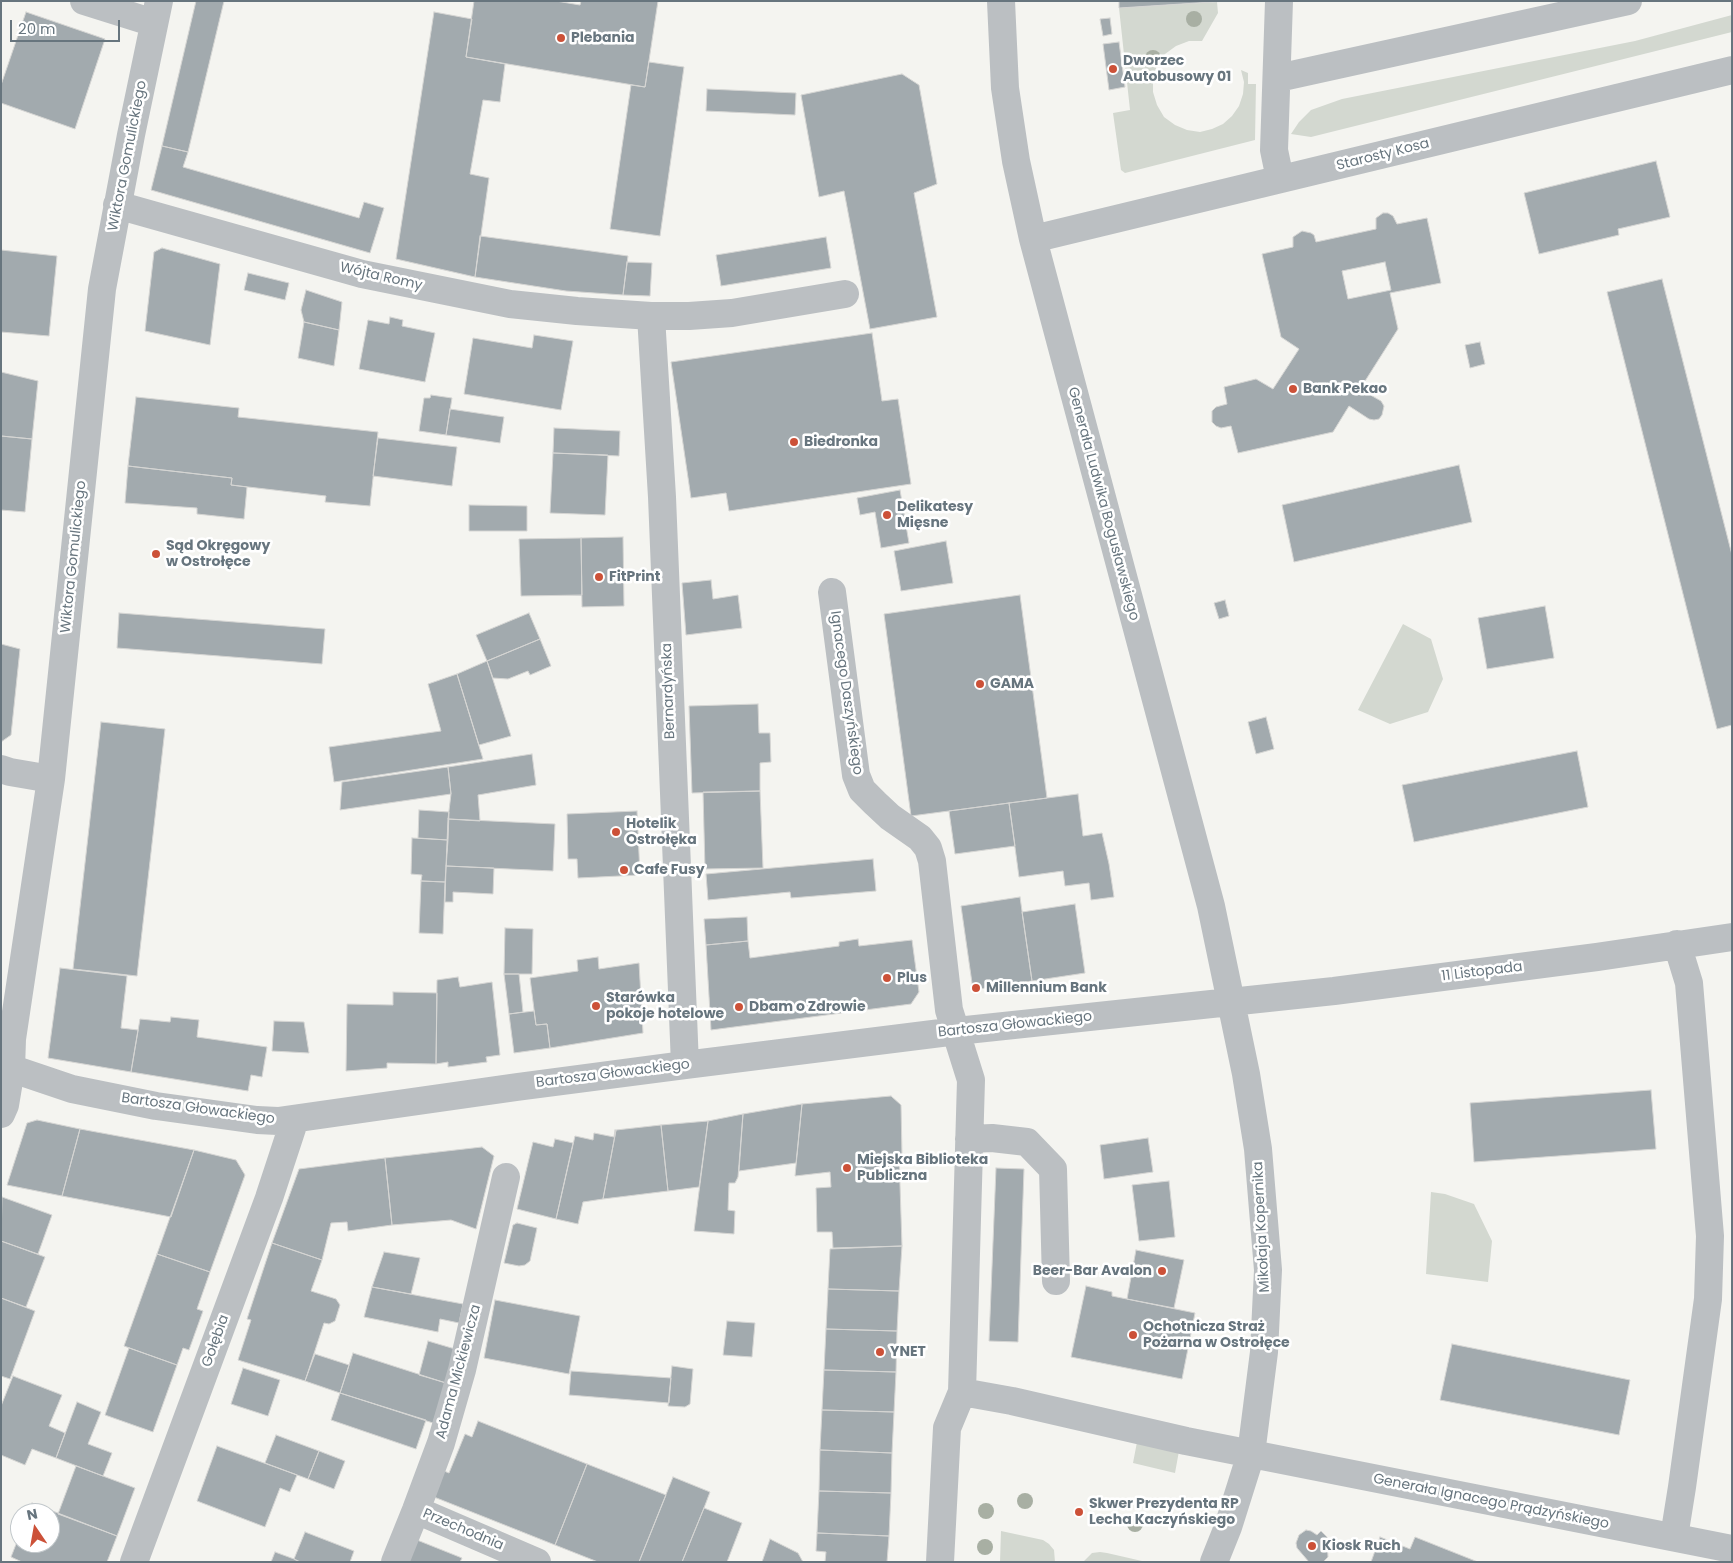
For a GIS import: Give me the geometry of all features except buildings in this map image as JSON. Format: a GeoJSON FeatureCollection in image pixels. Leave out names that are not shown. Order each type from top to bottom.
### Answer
{"type":"FeatureCollection","features":[{"type":"Feature","properties":{"kind":"street"},"geometry":{"type":"LineString","coordinates":[[84,1],[157,12]]}},
{"type":"Feature","properties":{"kind":"street","name":"Generała Ludwika Bogusławskiego"},"geometry":{"type":"LineString","coordinates":[[1001,1],[1007,98],[1016,161],[1033,239],[1130,608],[1201,868],[1231,1002]]}},
{"type":"Feature","properties":{"kind":"street"},"geometry":{"type":"LineString","coordinates":[[1280,1],[1274,150],[1280,180]]}},
{"type":"Feature","properties":{"kind":"street"},"geometry":{"type":"LineString","coordinates":[[1278,78],[1628,1]]}},
{"type":"Feature","properties":{"kind":"street","name":"Wiktora Gomulickiego"},"geometry":{"type":"LineString","coordinates":[[1,1114],[5,1105],[6,1067],[12,1039],[51,779],[102,289],[117,205],[157,12]]}},
{"type":"Feature","properties":{"kind":"street","name":"Starosty Kosa"},"geometry":{"type":"LineString","coordinates":[[1033,239],[1732,70]]}},
{"type":"Feature","properties":{"kind":"street","name":"Wójta Romy"},"geometry":{"type":"LineString","coordinates":[[117,205],[362,274],[510,304],[651,316],[732,313],[845,294]]}},
{"type":"Feature","properties":{"kind":"street","name":"Bernardyńska"},"geometry":{"type":"LineString","coordinates":[[651,316],[662,497],[685,1065]]}},
{"type":"Feature","properties":{"kind":"street","name":"Ignacego Daszyńskiego"},"geometry":{"type":"LineString","coordinates":[[832,592],[856,775],[862,790],[890,817],[920,838],[928,848],[932,861],[949,1010],[956,1031]]}},
{"type":"Feature","properties":{"kind":"street"},"geometry":{"type":"LineString","coordinates":[[1,769],[51,779]]}},
{"type":"Feature","properties":{"kind":"street","name":"11 Listopada"},"geometry":{"type":"LineString","coordinates":[[1231,1002],[1343,990],[1577,960],[1732,937]]}},
{"type":"Feature","properties":{"kind":"street"},"geometry":{"type":"LineString","coordinates":[[1674,1537],[1708,1299],[1710,1236],[1689,983],[1677,944]]}},
{"type":"Feature","properties":{"kind":"street","name":"Bartosza Głowackiego"},"geometry":{"type":"LineString","coordinates":[[6,1067],[72,1089],[156,1106],[257,1120],[278,1121],[517,1086],[956,1031],[1231,1002]]}},
{"type":"Feature","properties":{"kind":"street","name":"Mikołaja Kopernika"},"geometry":{"type":"LineString","coordinates":[[1214,1562],[1228,1527],[1251,1454],[1264,1352],[1268,1270],[1258,1149],[1246,1074],[1231,1002]]}},
{"type":"Feature","properties":{"kind":"street"},"geometry":{"type":"LineString","coordinates":[[940,1562],[947,1428],[962,1392],[971,1080],[956,1031]]}},
{"type":"Feature","properties":{"kind":"street","name":"Gołębia"},"geometry":{"type":"LineString","coordinates":[[134,1562],[269,1198],[295,1119]]}},
{"type":"Feature","properties":{"kind":"street"},"geometry":{"type":"LineString","coordinates":[[969,1139],[992,1138],[1027,1142],[1053,1169],[1056,1281]]}},
{"type":"Feature","properties":{"kind":"street","name":"Adama Mickiewicza"},"geometry":{"type":"LineString","coordinates":[[395,1562],[440,1443],[462,1370],[506,1177]]}},
{"type":"Feature","properties":{"kind":"street"},"geometry":{"type":"LineString","coordinates":[[962,1392],[1012,1401],[1251,1454]]}},
{"type":"Feature","properties":{"kind":"street","name":"Generała Ignacego Prądzyńskiego"},"geometry":{"type":"LineString","coordinates":[[1251,1454],[1732,1549]]}},
{"type":"Feature","properties":{"kind":"street","name":"Przechodnia"},"geometry":{"type":"LineString","coordinates":[[416,1510],[537,1562]]}},
{"type":"Feature","properties":{"kind":"shaded area"},"geometry":{"type":"Polygon","coordinates":[[[1217,2],[1218,13],[1202,41],[1189,41],[1176,46],[1165,54],[1157,65],[1153,78],[1153,92],[1157,105],[1164,117],[1175,125],[1187,130],[1200,132],[1223,124],[1232,116],[1239,106],[1243,94],[1244,82],[1241,70],[1248,73],[1248,84],[1256,84],[1255,140],[1125,173],[1121,170],[1113,113],[1130,110],[1119,8],[1217,2]]]}},
{"type":"Feature","properties":{"kind":"shaded area"},"geometry":{"type":"Polygon","coordinates":[[[1732,15],[1732,32],[1311,137],[1291,134],[1299,122],[1311,110],[1342,99],[1635,41],[1732,15]]]}},
{"type":"Feature","properties":{"kind":"shaded area"},"geometry":{"type":"Polygon","coordinates":[[[1403,624],[1431,639],[1443,679],[1428,712],[1390,724],[1358,710],[1403,624]]]}},
{"type":"Feature","properties":{"kind":"shaded area"},"geometry":{"type":"Polygon","coordinates":[[[1431,1192],[1445,1194],[1474,1204],[1492,1241],[1488,1282],[1426,1274],[1431,1192]]]}},
{"type":"Feature","properties":{"kind":"shaded area"},"geometry":{"type":"Polygon","coordinates":[[[1137,1442],[1179,1451],[1175,1473],[1133,1463],[1137,1442]]]}},
{"type":"Feature","properties":{"kind":"shaded area"},"geometry":{"type":"Polygon","coordinates":[[[1001,1531],[1043,1540],[1054,1550],[1055,1562],[1000,1562],[1001,1531]]]}},
{"type":"Feature","properties":{"kind":"shaded area"},"geometry":{"type":"Polygon","coordinates":[[[1100,1552],[1142,1561],[1083,1562],[1092,1553],[1100,1552]]]}},
{"type":"Feature","properties":{"kind":"place","name":"Plebania"},"geometry":{"type":"Point","coordinates":[561,38]}},
{"type":"Feature","properties":{"kind":"place","name":"Dworzec Autobusowy 01"},"geometry":{"type":"Point","coordinates":[1113,69]}},
{"type":"Feature","properties":{"kind":"place","name":"Bank Pekao"},"geometry":{"type":"Point","coordinates":[1293,389]}},
{"type":"Feature","properties":{"kind":"place","name":"Biedronka"},"geometry":{"type":"Point","coordinates":[794,442]}},
{"type":"Feature","properties":{"kind":"place","name":"Delikatesy Mięsne"},"geometry":{"type":"Point","coordinates":[887,515]}},
{"type":"Feature","properties":{"kind":"place","name":"Sąd Okręgowy w Ostrołęce"},"geometry":{"type":"Point","coordinates":[156,554]}},
{"type":"Feature","properties":{"kind":"place","name":"FitPrint"},"geometry":{"type":"Point","coordinates":[599,577]}},
{"type":"Feature","properties":{"kind":"place","name":"GAMA"},"geometry":{"type":"Point","coordinates":[980,684]}},
{"type":"Feature","properties":{"kind":"place","name":"Hotelik Ostrołęka"},"geometry":{"type":"Point","coordinates":[616,832]}},
{"type":"Feature","properties":{"kind":"place","name":"Cafe Fusy"},"geometry":{"type":"Point","coordinates":[624,870]}},
{"type":"Feature","properties":{"kind":"place","name":"Plus"},"geometry":{"type":"Point","coordinates":[887,978]}},
{"type":"Feature","properties":{"kind":"place","name":"Millennium Bank"},"geometry":{"type":"Point","coordinates":[976,988]}},
{"type":"Feature","properties":{"kind":"place","name":"Starówka pokoje hotelowe"},"geometry":{"type":"Point","coordinates":[596,1006]}},
{"type":"Feature","properties":{"kind":"place","name":"Dbam o Zdrowie"},"geometry":{"type":"Point","coordinates":[739,1007]}},
{"type":"Feature","properties":{"kind":"place","name":"Miejska Biblioteka Publiczna"},"geometry":{"type":"Point","coordinates":[847,1168]}},
{"type":"Feature","properties":{"kind":"place","name":"Beer-Bar Avalon"},"geometry":{"type":"Point","coordinates":[1162,1271]}},
{"type":"Feature","properties":{"kind":"place","name":"Ochotnicza Straż Pożarna w Ostrołęce"},"geometry":{"type":"Point","coordinates":[1133,1335]}},
{"type":"Feature","properties":{"kind":"place","name":"YNET"},"geometry":{"type":"Point","coordinates":[880,1352]}},
{"type":"Feature","properties":{"kind":"place","name":"Skwer Prezydenta RP Lecha Kaczyńskiego"},"geometry":{"type":"Point","coordinates":[1079,1512]}},
{"type":"Feature","properties":{"kind":"place","name":"Kiosk Ruch"},"geometry":{"type":"Point","coordinates":[1312,1546]}}]}
